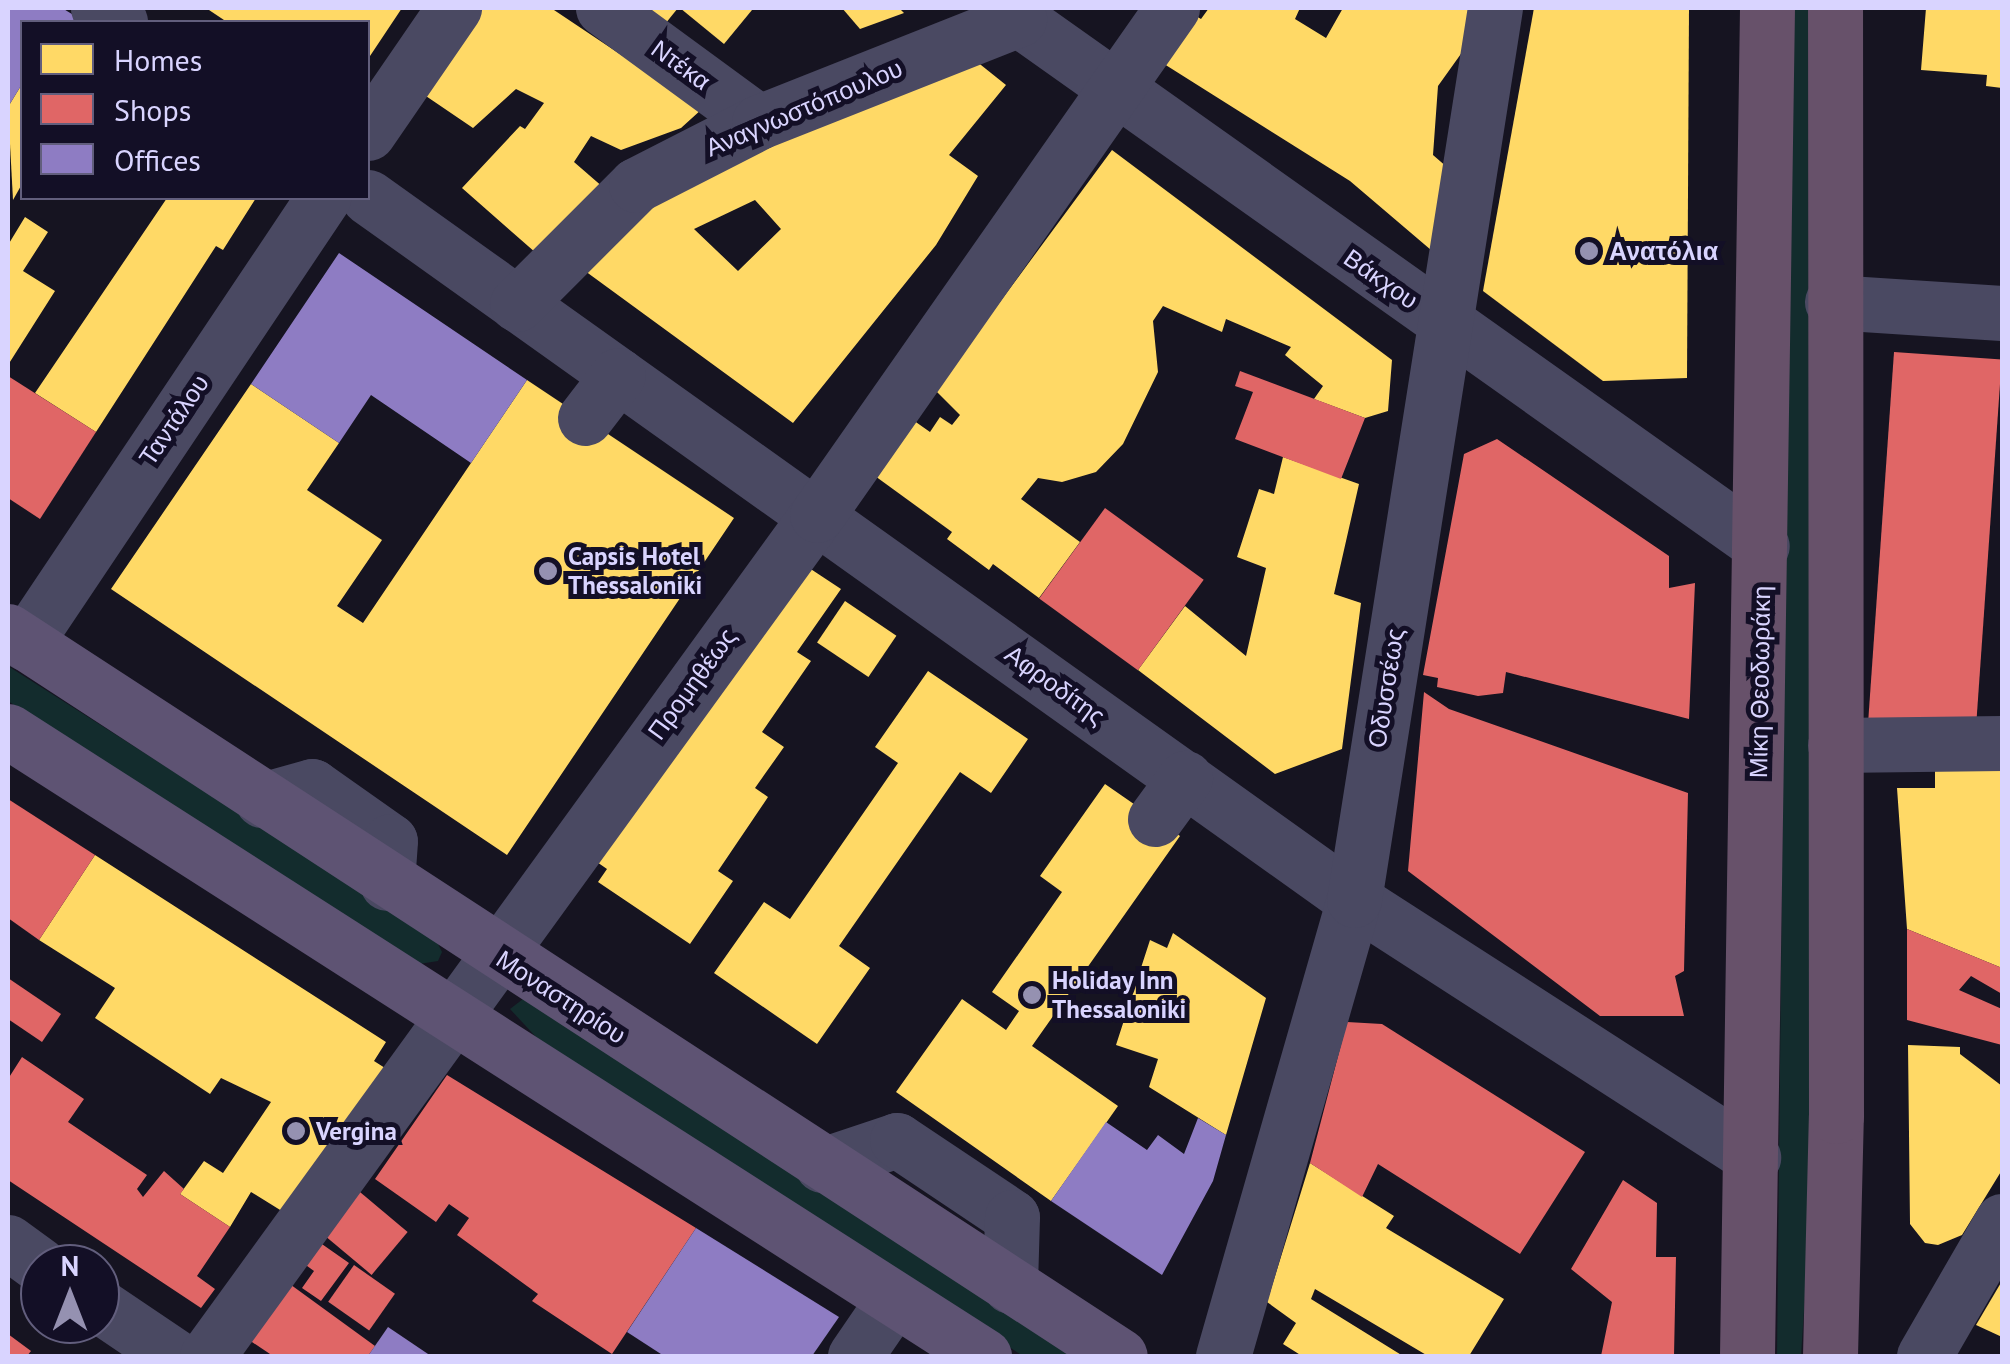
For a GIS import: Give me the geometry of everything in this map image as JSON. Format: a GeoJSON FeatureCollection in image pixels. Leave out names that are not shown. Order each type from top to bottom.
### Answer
{"type":"FeatureCollection","features":[{"type":"Feature","properties":{"kind":"highway","name":"Μίκη Θεοδωράκη"},"geometry":{"type":"LineString","coordinates":[[1747,1356],[1753,1157],[1767,8]]}},
{"type":"Feature","properties":{"kind":"highway"},"geometry":{"type":"LineString","coordinates":[[1830,1356],[1835,8]]}},
{"type":"Feature","properties":{"kind":"main road","name":"Μοναστηρίου"},"geometry":{"type":"LineString","coordinates":[[16,637],[494,954],[1120,1356]]}},
{"type":"Feature","properties":{"kind":"main road"},"geometry":{"type":"LineString","coordinates":[[8,731],[984,1356]]}},
{"type":"Feature","properties":{"kind":"street"},"geometry":{"type":"LineString","coordinates":[[370,130],[454,8]]}},
{"type":"Feature","properties":{"kind":"street","name":"Ντέκα"},"geometry":{"type":"LineString","coordinates":[[603,8],[758,122]]}},
{"type":"Feature","properties":{"kind":"street","name":"Προμηθέως"},"geometry":{"type":"LineString","coordinates":[[207,1356],[314,1189],[450,1014],[817,515],[1118,92],[1172,8]]}},
{"type":"Feature","properties":{"kind":"street","name":"Οδυσσέως"},"geometry":{"type":"LineString","coordinates":[[1223,1356],[1354,900],[1442,321],[1496,8]]}},
{"type":"Feature","properties":{"kind":"street","name":"Αναγνωστόπουλου"},"geometry":{"type":"LineString","coordinates":[[518,304],[636,186],[758,122],[1010,14]]}},
{"type":"Feature","properties":{"kind":"street","name":"Βάκχου"},"geometry":{"type":"LineString","coordinates":[[1010,14],[1762,546]]}},
{"type":"Feature","properties":{"kind":"street","name":"Αφροδίτης"},"geometry":{"type":"LineString","coordinates":[[370,198],[817,515],[1170,799],[1354,900],[1753,1157]]}},
{"type":"Feature","properties":{"kind":"street","name":"Ταντάλου"},"geometry":{"type":"LineString","coordinates":[[16,637],[322,200]]}},
{"type":"Feature","properties":{"kind":"street"},"geometry":{"type":"LineString","coordinates":[[1832,302],[2002,313]]}},
{"type":"Feature","properties":{"kind":"street"},"geometry":{"type":"LineString","coordinates":[[585,418],[618,375]]}},
{"type":"Feature","properties":{"kind":"street"},"geometry":{"type":"LineString","coordinates":[[1835,745],[2002,744]]}},
{"type":"Feature","properties":{"kind":"street"},"geometry":{"type":"LineString","coordinates":[[1924,1356],[2002,1221]]}},
{"type":"Feature","properties":{"kind":"street"},"geometry":{"type":"LineString","coordinates":[[854,1356],[894,1299]]}},
{"type":"Feature","properties":{"kind":"street"},"geometry":{"type":"LineString","coordinates":[[120,1320],[174,1356]]}},
{"type":"Feature","properties":{"kind":"green space"},"geometry":{"type":"Polygon","coordinates":[[[1791,8],[1808,8],[1812,1188],[1801,1356],[1777,1356],[1791,8]]]}},
{"type":"Feature","properties":{"kind":"green space"},"geometry":{"type":"Polygon","coordinates":[[[8,666],[435,938],[442,952],[438,961],[419,964],[8,701],[8,666]]]}},
{"type":"Feature","properties":{"kind":"green space"},"geometry":{"type":"Polygon","coordinates":[[[523,999],[1074,1356],[1023,1356],[536,1037],[510,1009],[523,999]]]}},
{"type":"Feature","properties":{"kind":"building: Homes"},"geometry":{"type":"Polygon","coordinates":[[[206,8],[402,8],[370,56],[370,20],[224,20],[206,8]]]}},
{"type":"Feature","properties":{"kind":"building: Homes"},"geometry":{"type":"Polygon","coordinates":[[[481,8],[551,8],[702,109],[681,128],[621,150],[591,136],[574,162],[604,188],[536,253],[462,188],[520,126],[525,129],[544,103],[516,89],[473,128],[420,92],[481,8]]]}},
{"type":"Feature","properties":{"kind":"building: Homes"},"geometry":{"type":"Polygon","coordinates":[[[634,8],[678,8],[661,29],[634,8]]]}},
{"type":"Feature","properties":{"kind":"building: Homes"},"geometry":{"type":"Polygon","coordinates":[[[680,8],[749,8],[752,10],[724,44],[680,8]]]}},
{"type":"Feature","properties":{"kind":"building: Homes"},"geometry":{"type":"Polygon","coordinates":[[[842,8],[899,8],[904,13],[860,29],[842,8]]]}},
{"type":"Feature","properties":{"kind":"building: Homes"},"geometry":{"type":"Polygon","coordinates":[[[1209,8],[1300,8],[1295,19],[1326,38],[1343,8],[1470,8],[1463,51],[1438,86],[1433,155],[1448,168],[1431,250],[1350,181],[1153,57],[1186,10],[1201,19],[1209,8]]]}},
{"type":"Feature","properties":{"kind":"building: Homes"},"geometry":{"type":"Polygon","coordinates":[[[1534,8],[1689,8],[1687,378],[1603,381],[1483,291],[1534,8]]]}},
{"type":"Feature","properties":{"kind":"building: Homes"},"geometry":{"type":"Polygon","coordinates":[[[1926,8],[2002,8],[2002,88],[1986,86],[1987,75],[1921,70],[1926,8]]]}},
{"type":"Feature","properties":{"kind":"building: Homes"},"geometry":{"type":"Polygon","coordinates":[[[971,57],[1006,85],[949,155],[978,176],[936,245],[793,423],[570,260],[652,184],[971,57]],[[755,200],[694,229],[738,271],[781,229],[755,200]]]}},
{"type":"Feature","properties":{"kind":"building: Homes"},"geometry":{"type":"Polygon","coordinates":[[[20,87],[20,188],[13,200],[8,107],[20,87]]]}},
{"type":"Feature","properties":{"kind":"building: Homes"},"geometry":{"type":"Polygon","coordinates":[[[1112,150],[1392,360],[1388,411],[1365,418],[1314,399],[1323,386],[1285,355],[1291,347],[1226,319],[1222,332],[1163,306],[1153,321],[1158,372],[1123,444],[1096,472],[1062,482],[1038,478],[1021,499],[1080,542],[1039,598],[993,564],[989,570],[947,539],[952,532],[864,468],[903,413],[930,432],[940,417],[952,425],[960,415],[935,390],[1112,150]]]}},
{"type":"Feature","properties":{"kind":"building: Homes"},"geometry":{"type":"Polygon","coordinates":[[[166,200],[255,200],[223,250],[216,246],[96,432],[35,393],[166,200]]]}},
{"type":"Feature","properties":{"kind":"building: Homes"},"geometry":{"type":"Polygon","coordinates":[[[25,217],[48,232],[23,271],[55,291],[8,365],[8,245],[25,217]]]}},
{"type":"Feature","properties":{"kind":"building: Homes","name":"Capsis Hotel Thessaloniki"},"geometry":{"type":"Polygon","coordinates":[[[527,380],[734,518],[507,855],[111,589],[251,384],[339,443],[307,490],[382,540],[337,606],[363,623],[527,380]]]}},
{"type":"Feature","properties":{"kind":"building: Homes"},"geometry":{"type":"Polygon","coordinates":[[[1283,457],[1359,484],[1334,594],[1361,603],[1342,749],[1275,774],[1138,670],[1185,606],[1246,656],[1266,568],[1237,557],[1259,489],[1274,494],[1283,457]]]}},
{"type":"Feature","properties":{"kind":"building: Homes"},"geometry":{"type":"Polygon","coordinates":[[[791,556],[841,589],[797,652],[811,661],[762,732],[784,747],[755,788],[768,797],[718,871],[733,881],[690,944],[598,882],[607,869],[594,860],[791,556]]]}},
{"type":"Feature","properties":{"kind":"building: Homes"},"geometry":{"type":"Polygon","coordinates":[[[845,601],[896,636],[868,677],[817,642],[845,601]]]}},
{"type":"Feature","properties":{"kind":"building: Homes"},"geometry":{"type":"Polygon","coordinates":[[[928,671],[1028,739],[991,793],[960,772],[839,946],[870,968],[817,1044],[714,973],[764,902],[790,919],[898,763],[875,747],[928,671]]]}},
{"type":"Feature","properties":{"kind":"building: Homes"},"geometry":{"type":"Polygon","coordinates":[[[2002,757],[2002,968],[1907,929],[1897,788],[1935,788],[1935,758],[2002,757]]]}},
{"type":"Feature","properties":{"kind":"building: Homes","name":"Holiday Inn Thessaloniki"},"geometry":{"type":"Polygon","coordinates":[[[1105,784],[1180,836],[1032,1046],[1118,1106],[1051,1201],[896,1092],[962,999],[1006,1030],[1019,1011],[992,992],[1062,892],[1040,876],[1105,784]]]}},
{"type":"Feature","properties":{"kind":"building: Homes"},"geometry":{"type":"Polygon","coordinates":[[[95,855],[386,1042],[374,1061],[385,1068],[285,1213],[251,1192],[230,1227],[180,1194],[204,1161],[223,1173],[271,1102],[221,1078],[210,1094],[95,1018],[115,988],[39,940],[95,855]]]}},
{"type":"Feature","properties":{"kind":"building: Homes"},"geometry":{"type":"Polygon","coordinates":[[[1173,933],[1266,998],[1226,1135],[1149,1087],[1158,1059],[1116,1045],[1150,940],[1167,948],[1173,933]]]}},
{"type":"Feature","properties":{"kind":"building: Homes"},"geometry":{"type":"Polygon","coordinates":[[[1908,1045],[1960,1047],[1960,1054],[2002,1086],[2002,1170],[1962,1235],[1938,1245],[1925,1243],[1910,1224],[1908,1045]]]}},
{"type":"Feature","properties":{"kind":"building: Homes"},"geometry":{"type":"Polygon","coordinates":[[[1310,1163],[1394,1216],[1386,1228],[1504,1299],[1469,1356],[1428,1356],[1315,1289],[1311,1299],[1403,1356],[1302,1356],[1283,1344],[1296,1323],[1267,1302],[1310,1163]]]}},
{"type":"Feature","properties":{"kind":"building: Homes"},"geometry":{"type":"Polygon","coordinates":[[[2002,1281],[2002,1337],[1976,1325],[2002,1281]]]}},
{"type":"Feature","properties":{"kind":"building: Shops"},"geometry":{"type":"Polygon","coordinates":[[[1894,352],[2002,360],[1975,736],[1868,728],[1894,352]]]}},
{"type":"Feature","properties":{"kind":"building: Shops"},"geometry":{"type":"Polygon","coordinates":[[[1240,371],[1365,418],[1341,479],[1235,439],[1253,392],[1235,386],[1240,371]]]}},
{"type":"Feature","properties":{"kind":"building: Shops"},"geometry":{"type":"Polygon","coordinates":[[[8,376],[96,432],[40,519],[8,498],[8,376]]]}},
{"type":"Feature","properties":{"kind":"building: Shops"},"geometry":{"type":"Polygon","coordinates":[[[1497,439],[1669,556],[1669,588],[1695,583],[1689,719],[1506,672],[1503,693],[1478,696],[1437,687],[1438,678],[1423,675],[1464,454],[1497,439]]]}},
{"type":"Feature","properties":{"kind":"building: Shops"},"geometry":{"type":"Polygon","coordinates":[[[1105,508],[1204,580],[1138,670],[1039,599],[1105,508]]]}},
{"type":"Feature","properties":{"kind":"building: Shops"},"geometry":{"type":"Polygon","coordinates":[[[1424,692],[1449,709],[1688,793],[1684,971],[1675,976],[1684,1016],[1600,1016],[1408,871],[1424,692]]]}},
{"type":"Feature","properties":{"kind":"building: Shops"},"geometry":{"type":"Polygon","coordinates":[[[8,799],[95,855],[39,940],[8,918],[8,799]]]}},
{"type":"Feature","properties":{"kind":"building: Shops"},"geometry":{"type":"Polygon","coordinates":[[[1907,929],[2002,968],[2002,994],[1971,976],[1959,990],[2002,1009],[2002,1045],[1907,1020],[1907,929]]]}},
{"type":"Feature","properties":{"kind":"building: Shops"},"geometry":{"type":"Polygon","coordinates":[[[8,978],[61,1014],[42,1042],[8,1019],[8,978]]]}},
{"type":"Feature","properties":{"kind":"building: Shops"},"geometry":{"type":"Polygon","coordinates":[[[1347,1022],[1382,1024],[1585,1152],[1520,1254],[1378,1164],[1362,1197],[1310,1163],[1347,1022]]]}},
{"type":"Feature","properties":{"kind":"building: Shops"},"geometry":{"type":"Polygon","coordinates":[[[22,1057],[84,1099],[68,1122],[147,1175],[137,1189],[143,1197],[164,1171],[184,1189],[180,1194],[230,1227],[197,1276],[215,1289],[201,1308],[120,1254],[120,1244],[104,1244],[8,1180],[8,1079],[22,1057]]]}},
{"type":"Feature","properties":{"kind":"building: Shops"},"geometry":{"type":"Polygon","coordinates":[[[447,1075],[696,1228],[612,1354],[532,1301],[538,1294],[457,1235],[469,1218],[449,1204],[436,1222],[375,1179],[447,1075]]]}},
{"type":"Feature","properties":{"kind":"building: Shops"},"geometry":{"type":"Polygon","coordinates":[[[1623,1180],[1657,1203],[1656,1257],[1676,1257],[1674,1356],[1601,1356],[1612,1302],[1571,1269],[1623,1180]]]}},
{"type":"Feature","properties":{"kind":"building: Shops"},"geometry":{"type":"Polygon","coordinates":[[[354,1187],[408,1232],[372,1275],[318,1230],[354,1187]]]}},
{"type":"Feature","properties":{"kind":"building: Shops"},"geometry":{"type":"Polygon","coordinates":[[[319,1242],[349,1263],[321,1301],[302,1288],[314,1271],[303,1263],[319,1242]]]}},
{"type":"Feature","properties":{"kind":"building: Shops"},"geometry":{"type":"Polygon","coordinates":[[[354,1265],[395,1294],[369,1331],[328,1302],[354,1265]]]}},
{"type":"Feature","properties":{"kind":"building: Shops"},"geometry":{"type":"Polygon","coordinates":[[[287,1282],[375,1346],[368,1356],[273,1356],[246,1338],[287,1282]]]}},
{"type":"Feature","properties":{"kind":"building: Shops"},"geometry":{"type":"Polygon","coordinates":[[[8,1334],[31,1351],[27,1356],[8,1356],[8,1334]]]}},
{"type":"Feature","properties":{"kind":"building: Offices"},"geometry":{"type":"Polygon","coordinates":[[[8,8],[62,8],[82,20],[20,20],[20,87],[8,107],[8,8]]]}},
{"type":"Feature","properties":{"kind":"building: Offices"},"geometry":{"type":"Polygon","coordinates":[[[339,253],[527,380],[471,463],[371,395],[339,443],[251,384],[339,253]]]}},
{"type":"Feature","properties":{"kind":"building: Offices"},"geometry":{"type":"Polygon","coordinates":[[[1198,1118],[1226,1135],[1213,1181],[1162,1275],[1051,1201],[1106,1122],[1147,1150],[1158,1135],[1184,1154],[1198,1118]]]}},
{"type":"Feature","properties":{"kind":"building: Offices"},"geometry":{"type":"Polygon","coordinates":[[[696,1228],[839,1317],[812,1356],[664,1356],[627,1332],[696,1228]]]}},
{"type":"Feature","properties":{"kind":"building: Offices"},"geometry":{"type":"Polygon","coordinates":[[[388,1327],[431,1356],[368,1356],[388,1327]]]}},
{"type":"Feature","properties":{"kind":"place","name":"Ανατόλια"},"geometry":{"type":"Point","coordinates":[1589,251]}},
{"type":"Feature","properties":{"kind":"place","name":"Capsis Hotel Thessaloniki"},"geometry":{"type":"Point","coordinates":[548,571]}},
{"type":"Feature","properties":{"kind":"place","name":"Holiday Inn Thessaloniki"},"geometry":{"type":"Point","coordinates":[1032,995]}},
{"type":"Feature","properties":{"kind":"place","name":"Vergina"},"geometry":{"type":"Point","coordinates":[296,1131]}}]}
